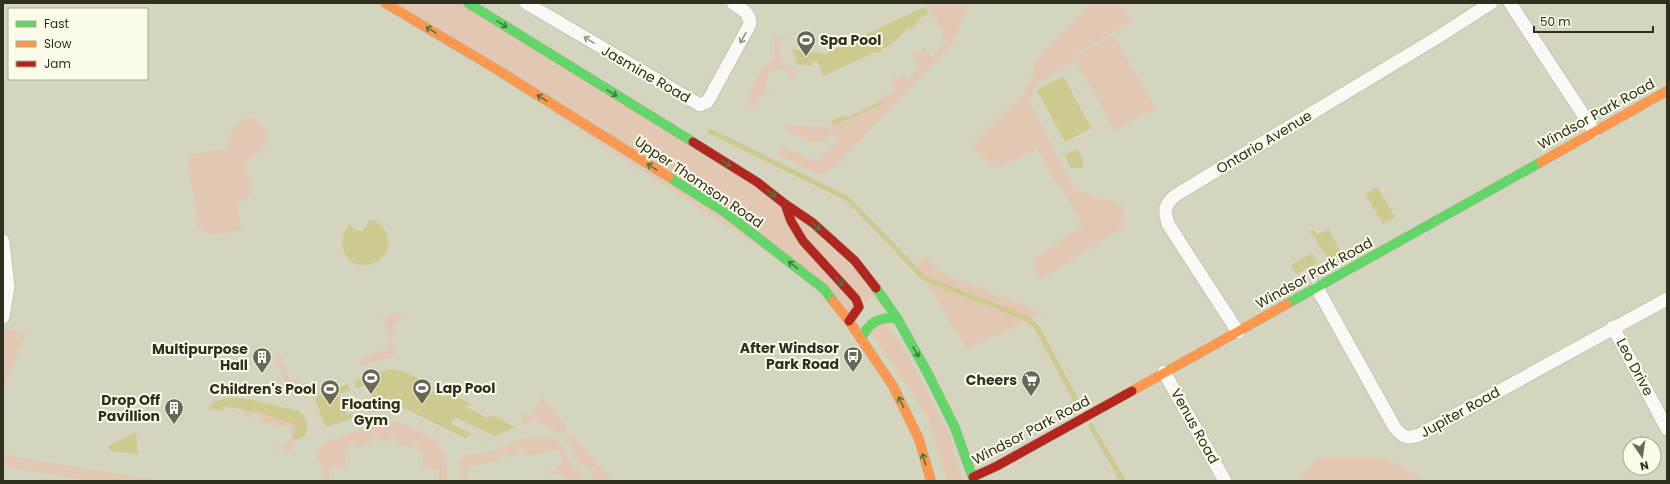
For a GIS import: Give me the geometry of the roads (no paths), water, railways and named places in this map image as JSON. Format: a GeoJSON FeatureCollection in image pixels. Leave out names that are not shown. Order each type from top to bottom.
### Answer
{"type":"FeatureCollection","features":[{"type":"Feature","properties":{"kind":"main road","name":"Upper Thomson Road"},"geometry":{"type":"LineString","coordinates":[[385,3],[496,68],[726,213],[824,289],[849,321],[893,386],[919,439],[931,481]]}},
{"type":"Feature","properties":{"kind":"main road","name":"Upper Thomson Road"},"geometry":{"type":"LineString","coordinates":[[468,3],[757,182],[785,204],[813,223],[855,261],[878,290],[897,318],[927,372],[955,428],[974,479]]}},
{"type":"Feature","properties":{"kind":"main road","name":"Windsor Park Road"},"geometry":{"type":"LineString","coordinates":[[974,479],[1667,91]]}},
{"type":"Feature","properties":{"kind":"main road"},"geometry":{"type":"LineString","coordinates":[[785,204],[803,241],[856,299],[859,307],[849,321]]}},
{"type":"Feature","properties":{"kind":"main road"},"geometry":{"type":"LineString","coordinates":[[861,340],[866,330],[875,320],[886,317],[897,318]]}},
{"type":"Feature","properties":{"kind":"street","name":"Jasmine Road"},"geometry":{"type":"LineString","coordinates":[[526,3],[700,105],[707,102],[710,98],[750,24],[750,17],[738,4]]}},
{"type":"Feature","properties":{"kind":"street","name":"Ontario Avenue"},"geometry":{"type":"LineString","coordinates":[[1238,332],[1168,224],[1165,213],[1167,203],[1176,195],[1438,37],[1491,3]]}},
{"type":"Feature","properties":{"kind":"street"},"geometry":{"type":"LineString","coordinates":[[1510,3],[1594,131]]}},
{"type":"Feature","properties":{"kind":"street"},"geometry":{"type":"LineString","coordinates":[[3,241],[8,287],[3,317]]}},
{"type":"Feature","properties":{"kind":"street","name":"Jupiter Road"},"geometry":{"type":"LineString","coordinates":[[1317,288],[1395,428],[1402,435],[1409,438],[1419,435],[1613,327],[1667,299]]}},
{"type":"Feature","properties":{"kind":"street","name":"Leo Drive"},"geometry":{"type":"LineString","coordinates":[[1613,327],[1667,428]]}},
{"type":"Feature","properties":{"kind":"street","name":"Venus Road"},"geometry":{"type":"LineString","coordinates":[[1164,372],[1225,481]]}},
{"type":"Feature","properties":{"kind":"waterway"},"geometry":{"type":"LineString","coordinates":[[710,131],[848,199],[924,278],[1026,318],[1036,326],[1076,400]]}},
{"type":"Feature","properties":{"kind":"waterway"},"geometry":{"type":"LineString","coordinates":[[1091,426],[1123,481]]}},
{"type":"Feature","properties":{"kind":"place","name":"Spa Pool"},"geometry":{"type":"Point","coordinates":[806,57]}},
{"type":"Feature","properties":{"kind":"place","name":"After Windsor Park Road"},"geometry":{"type":"Point","coordinates":[853,373]}},
{"type":"Feature","properties":{"kind":"place","name":"Multipurpose Hall"},"geometry":{"type":"Point","coordinates":[262,374]}},
{"type":"Feature","properties":{"kind":"place","name":"Floating Gym"},"geometry":{"type":"Point","coordinates":[371,395]}},
{"type":"Feature","properties":{"kind":"place","name":"Cheers"},"geometry":{"type":"Point","coordinates":[1031,397]}},
{"type":"Feature","properties":{"kind":"place","name":"Lap Pool"},"geometry":{"type":"Point","coordinates":[422,405]}},
{"type":"Feature","properties":{"kind":"place","name":"Children's Pool"},"geometry":{"type":"Point","coordinates":[330,406]}},
{"type":"Feature","properties":{"kind":"place","name":"Drop Off Pavillion"},"geometry":{"type":"Point","coordinates":[174,425]}}]}
